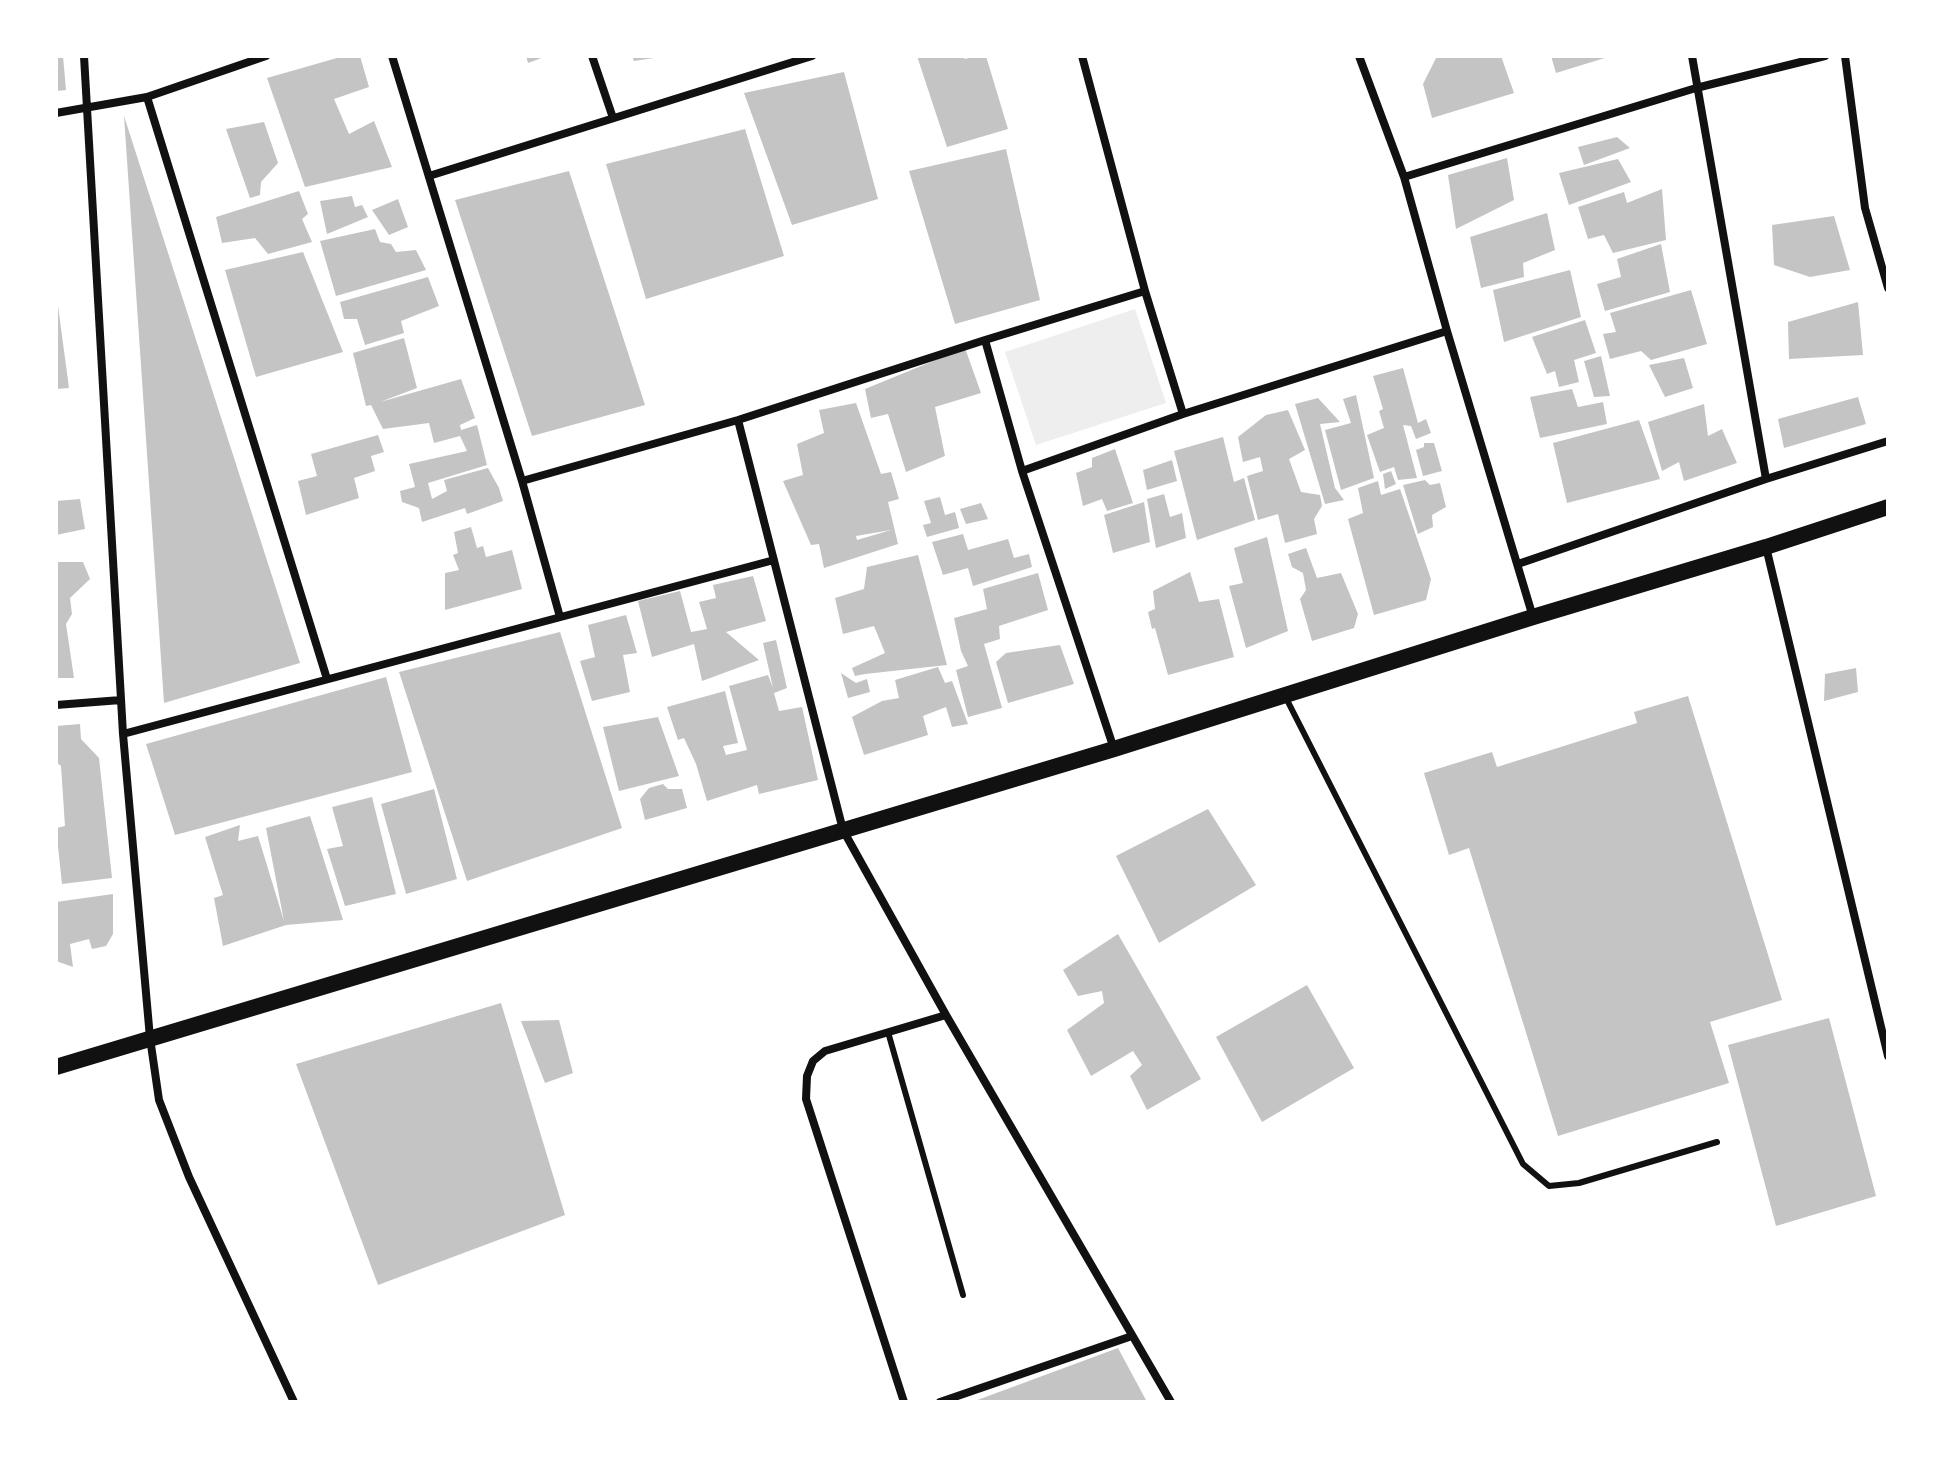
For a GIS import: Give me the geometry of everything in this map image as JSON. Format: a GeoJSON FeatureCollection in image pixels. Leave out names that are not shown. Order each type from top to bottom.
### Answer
{"type":"FeatureCollection","features":[{"type":"Feature","properties":{"kind":"main road"},"geometry":{"type":"LineString","coordinates":[[56,1067],[1114,749],[1888,507]]}},
{"type":"Feature","properties":{"kind":"street"},"geometry":{"type":"LineString","coordinates":[[84,56],[123,734],[150,1038],[159,1100],[189,1177],[294,1402]]}},
{"type":"Feature","properties":{"kind":"street"},"geometry":{"type":"LineString","coordinates":[[56,113],[147,97],[266,56]]}},
{"type":"Feature","properties":{"kind":"street"},"geometry":{"type":"LineString","coordinates":[[392,56],[522,481],[560,617]]}},
{"type":"Feature","properties":{"kind":"street"},"geometry":{"type":"LineString","coordinates":[[592,56],[613,118]]}},
{"type":"Feature","properties":{"kind":"street"},"geometry":{"type":"LineString","coordinates":[[429,176],[812,56]]}},
{"type":"Feature","properties":{"kind":"street"},"geometry":{"type":"LineString","coordinates":[[1082,56],[1145,291],[1183,414]]}},
{"type":"Feature","properties":{"kind":"street"},"geometry":{"type":"LineString","coordinates":[[1359,56],[1404,177],[1533,617]]}},
{"type":"Feature","properties":{"kind":"street"},"geometry":{"type":"LineString","coordinates":[[1692,56],[1766,479]]}},
{"type":"Feature","properties":{"kind":"street"},"geometry":{"type":"LineString","coordinates":[[1404,177],[1696,88],[1825,56]]}},
{"type":"Feature","properties":{"kind":"street"},"geometry":{"type":"LineString","coordinates":[[1845,56],[1865,208],[1888,288]]}},
{"type":"Feature","properties":{"kind":"street"},"geometry":{"type":"LineString","coordinates":[[147,97],[327,679]]}},
{"type":"Feature","properties":{"kind":"street"},"geometry":{"type":"LineString","coordinates":[[522,481],[738,420],[1145,291]]}},
{"type":"Feature","properties":{"kind":"street"},"geometry":{"type":"LineString","coordinates":[[1022,471],[1183,414],[1447,331]]}},
{"type":"Feature","properties":{"kind":"street"},"geometry":{"type":"LineString","coordinates":[[985,340],[1022,471],[1114,749]]}},
{"type":"Feature","properties":{"kind":"street"},"geometry":{"type":"LineString","coordinates":[[738,420],[843,830],[946,1015],[1171,1402]]}},
{"type":"Feature","properties":{"kind":"street"},"geometry":{"type":"LineString","coordinates":[[1518,564],[1766,479],[1888,441]]}},
{"type":"Feature","properties":{"kind":"street"},"geometry":{"type":"LineString","coordinates":[[1766,547],[1888,1056]]}},
{"type":"Feature","properties":{"kind":"street"},"geometry":{"type":"LineString","coordinates":[[123,734],[774,560]]}},
{"type":"Feature","properties":{"kind":"street"},"geometry":{"type":"LineString","coordinates":[[56,705],[121,700]]}},
{"type":"Feature","properties":{"kind":"street"},"geometry":{"type":"LineString","coordinates":[[904,1402],[806,1099],[807,1076],[813,1061],[825,1051],[946,1015]]}},
{"type":"Feature","properties":{"kind":"street"},"geometry":{"type":"LineString","coordinates":[[940,1402],[1132,1336]]}},
{"type":"Feature","properties":{"kind":"lane"},"geometry":{"type":"LineString","coordinates":[[1285,696],[1523,1164],[1549,1186],[1579,1183],[1717,1142]]}},
{"type":"Feature","properties":{"kind":"lane"},"geometry":{"type":"LineString","coordinates":[[888,1032],[963,1295]]}},
{"type":"Feature","properties":{"kind":"shaded area"},"geometry":{"type":"Polygon","coordinates":[[[1135,309],[1166,403],[1036,445],[1005,352],[1135,309]]]}},
{"type":"Feature","properties":{"kind":"building"},"geometry":{"type":"Polygon","coordinates":[[[56,56],[63,56],[66,90],[56,91],[56,56]]]}},
{"type":"Feature","properties":{"kind":"building"},"geometry":{"type":"Polygon","coordinates":[[[344,56],[360,56],[369,87],[334,99],[349,134],[374,121],[392,167],[305,187],[267,78],[344,56]]]}},
{"type":"Feature","properties":{"kind":"building"},"geometry":{"type":"Polygon","coordinates":[[[526,56],[547,56],[528,63],[526,56]]]}},
{"type":"Feature","properties":{"kind":"building"},"geometry":{"type":"Polygon","coordinates":[[[632,56],[654,56],[654,58],[634,61],[632,56]]]}},
{"type":"Feature","properties":{"kind":"building"},"geometry":{"type":"Polygon","coordinates":[[[917,56],[962,56],[965,59],[986,56],[1008,129],[947,147],[917,56]]]}},
{"type":"Feature","properties":{"kind":"building"},"geometry":{"type":"Polygon","coordinates":[[[1437,56],[1501,56],[1514,93],[1432,118],[1423,84],[1437,56]]]}},
{"type":"Feature","properties":{"kind":"building"},"geometry":{"type":"Polygon","coordinates":[[[1551,56],[1608,56],[1608,57],[1556,73],[1551,56]]]}},
{"type":"Feature","properties":{"kind":"building"},"geometry":{"type":"Polygon","coordinates":[[[844,72],[878,199],[792,225],[744,93],[844,72]]]}},
{"type":"Feature","properties":{"kind":"building"},"geometry":{"type":"Polygon","coordinates":[[[124,116],[300,663],[164,703],[124,116]]]}},
{"type":"Feature","properties":{"kind":"building"},"geometry":{"type":"Polygon","coordinates":[[[264,122],[278,163],[261,182],[260,195],[250,198],[226,129],[264,122]]]}},
{"type":"Feature","properties":{"kind":"building"},"geometry":{"type":"Polygon","coordinates":[[[745,129],[784,256],[646,299],[606,164],[745,129]]]}},
{"type":"Feature","properties":{"kind":"building"},"geometry":{"type":"Polygon","coordinates":[[[1617,137],[1630,148],[1584,165],[1578,147],[1617,137]]]}},
{"type":"Feature","properties":{"kind":"building"},"geometry":{"type":"Polygon","coordinates":[[[1006,149],[1040,300],[955,324],[909,171],[1006,149]]]}},
{"type":"Feature","properties":{"kind":"building"},"geometry":{"type":"Polygon","coordinates":[[[1507,158],[1514,200],[1456,229],[1448,175],[1507,158]]]}},
{"type":"Feature","properties":{"kind":"building"},"geometry":{"type":"Polygon","coordinates":[[[1618,159],[1631,182],[1569,205],[1559,173],[1618,159]]]}},
{"type":"Feature","properties":{"kind":"building"},"geometry":{"type":"Polygon","coordinates":[[[569,171],[645,405],[532,436],[455,200],[569,171]]]}},
{"type":"Feature","properties":{"kind":"building"},"geometry":{"type":"Polygon","coordinates":[[[1662,189],[1666,240],[1613,253],[1604,235],[1588,239],[1578,207],[1624,192],[1627,203],[1662,189]]]}},
{"type":"Feature","properties":{"kind":"building"},"geometry":{"type":"Polygon","coordinates":[[[299,191],[308,214],[302,219],[312,242],[268,254],[255,238],[222,243],[216,217],[299,191]]]}},
{"type":"Feature","properties":{"kind":"building"},"geometry":{"type":"Polygon","coordinates":[[[352,196],[355,207],[362,205],[368,217],[327,234],[320,201],[352,196]]]}},
{"type":"Feature","properties":{"kind":"building"},"geometry":{"type":"Polygon","coordinates":[[[398,199],[408,227],[389,235],[372,210],[398,199]]]}},
{"type":"Feature","properties":{"kind":"building"},"geometry":{"type":"Polygon","coordinates":[[[1547,213],[1555,250],[1523,263],[1524,277],[1481,288],[1470,237],[1547,213]]]}},
{"type":"Feature","properties":{"kind":"building"},"geometry":{"type":"Polygon","coordinates":[[[1834,216],[1850,270],[1810,277],[1774,265],[1772,225],[1834,216]]]}},
{"type":"Feature","properties":{"kind":"building"},"geometry":{"type":"Polygon","coordinates":[[[375,229],[380,242],[391,244],[396,252],[416,250],[426,270],[336,296],[320,241],[375,229]]]}},
{"type":"Feature","properties":{"kind":"building"},"geometry":{"type":"Polygon","coordinates":[[[1661,244],[1670,292],[1605,311],[1597,284],[1621,277],[1617,259],[1661,244]]]}},
{"type":"Feature","properties":{"kind":"building"},"geometry":{"type":"Polygon","coordinates":[[[303,252],[343,352],[256,377],[225,270],[303,252]]]}},
{"type":"Feature","properties":{"kind":"building"},"geometry":{"type":"Polygon","coordinates":[[[1570,270],[1581,317],[1504,342],[1493,290],[1570,270]]]}},
{"type":"Feature","properties":{"kind":"building"},"geometry":{"type":"Polygon","coordinates":[[[428,277],[439,306],[401,321],[404,333],[365,345],[357,319],[344,319],[340,302],[428,277]]]}},
{"type":"Feature","properties":{"kind":"building"},"geometry":{"type":"Polygon","coordinates":[[[1691,290],[1707,344],[1651,360],[1641,351],[1610,359],[1603,334],[1616,332],[1610,313],[1691,290]]]}},
{"type":"Feature","properties":{"kind":"building"},"geometry":{"type":"Polygon","coordinates":[[[1858,302],[1863,355],[1789,359],[1788,322],[1858,302]]]}},
{"type":"Feature","properties":{"kind":"building"},"geometry":{"type":"Polygon","coordinates":[[[56,307],[69,388],[56,389],[56,307]]]}},
{"type":"Feature","properties":{"kind":"building"},"geometry":{"type":"Polygon","coordinates":[[[1585,320],[1596,353],[1574,360],[1579,382],[1559,387],[1555,371],[1547,374],[1532,337],[1585,320]]]}},
{"type":"Feature","properties":{"kind":"building"},"geometry":{"type":"Polygon","coordinates":[[[404,338],[417,388],[380,402],[461,379],[475,418],[460,425],[461,430],[477,425],[487,465],[428,483],[432,499],[447,491],[444,480],[488,468],[503,501],[467,514],[465,508],[422,522],[419,508],[402,502],[400,491],[415,487],[409,464],[467,451],[460,436],[434,443],[429,423],[383,429],[371,405],[366,406],[353,353],[404,338]]]}},
{"type":"Feature","properties":{"kind":"building"},"geometry":{"type":"Polygon","coordinates":[[[965,348],[981,393],[935,407],[945,456],[906,472],[888,414],[871,418],[865,389],[965,348]]]}},
{"type":"Feature","properties":{"kind":"building"},"geometry":{"type":"Polygon","coordinates":[[[1601,356],[1610,396],[1594,397],[1584,361],[1601,356]]]}},
{"type":"Feature","properties":{"kind":"building"},"geometry":{"type":"Polygon","coordinates":[[[1684,358],[1693,388],[1665,397],[1649,365],[1684,358]]]}},
{"type":"Feature","properties":{"kind":"building"},"geometry":{"type":"Polygon","coordinates":[[[1403,368],[1418,423],[1426,419],[1431,433],[1416,439],[1411,426],[1403,425],[1417,478],[1398,480],[1394,467],[1380,472],[1367,435],[1384,428],[1379,411],[1383,409],[1373,376],[1403,368]]]}},
{"type":"Feature","properties":{"kind":"building"},"geometry":{"type":"Polygon","coordinates":[[[1572,389],[1578,407],[1603,402],[1607,424],[1540,438],[1530,397],[1572,389]]]}},
{"type":"Feature","properties":{"kind":"building"},"geometry":{"type":"Polygon","coordinates":[[[1356,395],[1374,478],[1341,490],[1325,430],[1351,423],[1343,399],[1356,395]]]}},
{"type":"Feature","properties":{"kind":"building"},"geometry":{"type":"Polygon","coordinates":[[[1858,397],[1866,424],[1784,448],[1778,419],[1858,397]]]}},
{"type":"Feature","properties":{"kind":"building"},"geometry":{"type":"Polygon","coordinates":[[[1318,398],[1340,422],[1320,424],[1335,488],[1344,500],[1325,504],[1295,404],[1318,398]]]}},
{"type":"Feature","properties":{"kind":"building"},"geometry":{"type":"Polygon","coordinates":[[[856,403],[881,474],[891,472],[899,499],[888,502],[898,544],[824,568],[819,544],[811,545],[783,481],[803,475],[797,444],[824,433],[819,410],[856,403]],[[891,530],[856,536],[857,540],[891,530]]]}},
{"type":"Feature","properties":{"kind":"building"},"geometry":{"type":"Polygon","coordinates":[[[1704,404],[1708,436],[1722,429],[1737,463],[1684,481],[1679,462],[1662,471],[1648,422],[1704,404]]]}},
{"type":"Feature","properties":{"kind":"building"},"geometry":{"type":"Polygon","coordinates":[[[1288,410],[1305,450],[1289,459],[1301,492],[1320,495],[1322,506],[1314,519],[1317,534],[1285,543],[1278,514],[1258,520],[1247,476],[1263,471],[1260,457],[1243,462],[1238,437],[1266,415],[1288,410]]]}},
{"type":"Feature","properties":{"kind":"building"},"geometry":{"type":"Polygon","coordinates":[[[1639,420],[1660,479],[1567,503],[1553,443],[1639,420]]]}},
{"type":"Feature","properties":{"kind":"building"},"geometry":{"type":"Polygon","coordinates":[[[378,435],[384,452],[371,456],[375,471],[354,478],[359,498],[306,515],[298,481],[317,476],[311,454],[378,435]]]}},
{"type":"Feature","properties":{"kind":"building"},"geometry":{"type":"Polygon","coordinates":[[[1223,437],[1234,482],[1244,478],[1255,520],[1197,540],[1174,451],[1223,437]]]}},
{"type":"Feature","properties":{"kind":"building"},"geometry":{"type":"Polygon","coordinates":[[[1424,443],[1434,443],[1442,471],[1423,476],[1416,450],[1424,447],[1424,443]]]}},
{"type":"Feature","properties":{"kind":"building"},"geometry":{"type":"Polygon","coordinates":[[[1115,449],[1133,503],[1107,511],[1102,499],[1083,506],[1076,473],[1092,467],[1092,458],[1115,449]]]}},
{"type":"Feature","properties":{"kind":"building"},"geometry":{"type":"Polygon","coordinates":[[[1172,460],[1177,481],[1147,490],[1143,470],[1172,460]]]}},
{"type":"Feature","properties":{"kind":"building"},"geometry":{"type":"Polygon","coordinates":[[[1391,471],[1396,484],[1385,489],[1383,474],[1391,471]]]}},
{"type":"Feature","properties":{"kind":"building"},"geometry":{"type":"Polygon","coordinates":[[[1425,480],[1430,485],[1440,483],[1446,507],[1432,515],[1433,527],[1418,534],[1403,485],[1425,480]]]}},
{"type":"Feature","properties":{"kind":"building"},"geometry":{"type":"Polygon","coordinates":[[[1378,481],[1381,495],[1400,489],[1431,579],[1426,600],[1374,615],[1348,519],[1363,513],[1358,488],[1378,481]]]}},
{"type":"Feature","properties":{"kind":"building"},"geometry":{"type":"Polygon","coordinates":[[[1164,494],[1170,517],[1182,513],[1186,538],[1156,548],[1147,499],[1164,494]]]}},
{"type":"Feature","properties":{"kind":"building"},"geometry":{"type":"Polygon","coordinates":[[[940,497],[945,515],[955,512],[959,528],[927,537],[923,525],[931,523],[924,501],[940,497]]]}},
{"type":"Feature","properties":{"kind":"building"},"geometry":{"type":"Polygon","coordinates":[[[80,499],[85,529],[56,535],[56,501],[80,499]]]}},
{"type":"Feature","properties":{"kind":"building"},"geometry":{"type":"Polygon","coordinates":[[[1144,502],[1150,542],[1113,553],[1104,515],[1144,502]]]}},
{"type":"Feature","properties":{"kind":"building"},"geometry":{"type":"Polygon","coordinates":[[[981,503],[988,519],[966,524],[960,509],[981,503]]]}},
{"type":"Feature","properties":{"kind":"building"},"geometry":{"type":"Polygon","coordinates":[[[471,527],[477,548],[483,546],[486,557],[512,550],[522,589],[445,610],[445,573],[459,570],[453,555],[458,553],[454,532],[471,527]]]}},
{"type":"Feature","properties":{"kind":"building"},"geometry":{"type":"Polygon","coordinates":[[[963,534],[968,550],[1008,539],[1014,558],[1029,554],[1032,567],[973,586],[968,568],[943,575],[932,542],[963,534]]]}},
{"type":"Feature","properties":{"kind":"building"},"geometry":{"type":"Polygon","coordinates":[[[1267,537],[1288,631],[1246,648],[1229,586],[1243,583],[1234,548],[1267,537]]]}},
{"type":"Feature","properties":{"kind":"building"},"geometry":{"type":"Polygon","coordinates":[[[1306,548],[1317,578],[1341,573],[1358,614],[1354,628],[1312,641],[1300,599],[1306,590],[1303,573],[1292,567],[1288,554],[1306,548]]]}},
{"type":"Feature","properties":{"kind":"building"},"geometry":{"type":"Polygon","coordinates":[[[918,555],[947,665],[855,676],[852,668],[885,653],[874,626],[843,634],[835,598],[864,589],[867,567],[918,555]]]}},
{"type":"Feature","properties":{"kind":"building"},"geometry":{"type":"Polygon","coordinates":[[[56,562],[83,562],[90,579],[70,598],[72,614],[66,624],[74,678],[56,678],[56,562]]]}},
{"type":"Feature","properties":{"kind":"building"},"geometry":{"type":"Polygon","coordinates":[[[1190,572],[1199,602],[1219,599],[1234,657],[1168,675],[1148,612],[1155,609],[1153,591],[1190,572]]]}},
{"type":"Feature","properties":{"kind":"building"},"geometry":{"type":"Polygon","coordinates":[[[1038,573],[1048,610],[999,626],[1000,639],[984,644],[1002,708],[968,717],[956,670],[968,666],[961,651],[954,618],[987,609],[983,589],[1038,573]]]}},
{"type":"Feature","properties":{"kind":"building"},"geometry":{"type":"Polygon","coordinates":[[[753,576],[766,621],[726,632],[759,660],[702,681],[694,644],[652,657],[638,601],[680,591],[691,632],[707,629],[699,602],[716,598],[713,585],[753,576]]]}},
{"type":"Feature","properties":{"kind":"building"},"geometry":{"type":"Polygon","coordinates":[[[626,615],[637,653],[623,655],[630,692],[592,701],[580,661],[595,657],[588,625],[626,615]]]}},
{"type":"Feature","properties":{"kind":"building"},"geometry":{"type":"Polygon","coordinates":[[[560,632],[622,828],[467,881],[399,672],[560,632]]]}},
{"type":"Feature","properties":{"kind":"building"},"geometry":{"type":"Polygon","coordinates":[[[776,640],[787,688],[774,693],[779,711],[802,707],[818,780],[759,794],[757,785],[707,801],[696,764],[684,738],[678,740],[667,707],[725,691],[738,743],[723,746],[726,755],[747,750],[729,686],[768,675],[773,688],[763,643],[776,640]]]}},
{"type":"Feature","properties":{"kind":"building"},"geometry":{"type":"Polygon","coordinates":[[[1060,645],[1074,684],[1008,703],[996,662],[1006,653],[1060,645]]]}},
{"type":"Feature","properties":{"kind":"building"},"geometry":{"type":"Polygon","coordinates":[[[938,667],[945,683],[952,681],[968,724],[952,727],[946,707],[923,716],[928,735],[864,755],[852,717],[882,701],[899,698],[895,680],[938,667]]]}},
{"type":"Feature","properties":{"kind":"building"},"geometry":{"type":"Polygon","coordinates":[[[1856,668],[1858,692],[1824,701],[1825,674],[1856,668]]]}},
{"type":"Feature","properties":{"kind":"building"},"geometry":{"type":"Polygon","coordinates":[[[841,673],[856,683],[867,679],[870,692],[848,698],[841,673]]]}},
{"type":"Feature","properties":{"kind":"building"},"geometry":{"type":"Polygon","coordinates":[[[386,677],[412,772],[175,835],[146,744],[386,677]]]}},
{"type":"Feature","properties":{"kind":"building"},"geometry":{"type":"Polygon","coordinates":[[[1688,696],[1782,1000],[1710,1022],[1729,1083],[1558,1136],[1469,848],[1449,855],[1424,773],[1492,752],[1497,767],[1637,723],[1634,712],[1688,696]]]}},
{"type":"Feature","properties":{"kind":"building"},"geometry":{"type":"Polygon","coordinates":[[[658,717],[679,776],[619,791],[603,727],[658,717]]]}},
{"type":"Feature","properties":{"kind":"building"},"geometry":{"type":"Polygon","coordinates":[[[80,724],[81,739],[99,758],[112,878],[62,884],[56,828],[65,826],[61,766],[56,762],[56,726],[80,724]]]}},
{"type":"Feature","properties":{"kind":"building"},"geometry":{"type":"Polygon","coordinates":[[[663,784],[668,789],[682,789],[687,808],[645,820],[640,799],[649,788],[663,784]]]}},
{"type":"Feature","properties":{"kind":"building"},"geometry":{"type":"Polygon","coordinates":[[[434,789],[457,879],[406,894],[381,804],[434,789]]]}},
{"type":"Feature","properties":{"kind":"building"},"geometry":{"type":"Polygon","coordinates":[[[372,797],[396,894],[345,906],[327,849],[343,846],[332,807],[372,797]]]}},
{"type":"Feature","properties":{"kind":"building"},"geometry":{"type":"Polygon","coordinates":[[[1208,809],[1256,885],[1159,943],[1116,856],[1208,809]]]}},
{"type":"Feature","properties":{"kind":"building"},"geometry":{"type":"Polygon","coordinates":[[[310,816],[343,920],[286,925],[223,946],[214,898],[223,895],[205,837],[240,825],[238,841],[258,836],[284,921],[266,828],[310,816]]]}},
{"type":"Feature","properties":{"kind":"building"},"geometry":{"type":"Polygon","coordinates":[[[113,894],[113,934],[106,946],[92,949],[89,939],[70,944],[73,967],[56,961],[56,902],[113,894]]]}},
{"type":"Feature","properties":{"kind":"building"},"geometry":{"type":"Polygon","coordinates":[[[1118,934],[1201,1079],[1147,1110],[1130,1076],[1142,1065],[1133,1051],[1091,1076],[1067,1030],[1104,1003],[1102,991],[1078,996],[1063,970],[1118,934]]]}},
{"type":"Feature","properties":{"kind":"building"},"geometry":{"type":"Polygon","coordinates":[[[1307,985],[1354,1068],[1262,1122],[1216,1037],[1307,985]]]}},
{"type":"Feature","properties":{"kind":"building"},"geometry":{"type":"Polygon","coordinates":[[[501,1003],[565,1215],[378,1285],[296,1064],[501,1003]]]}},
{"type":"Feature","properties":{"kind":"building"},"geometry":{"type":"Polygon","coordinates":[[[1829,1018],[1876,1196],[1776,1226],[1728,1045],[1829,1018]]]}},
{"type":"Feature","properties":{"kind":"building"},"geometry":{"type":"Polygon","coordinates":[[[559,1020],[573,1073],[545,1083],[521,1021],[559,1020]]]}},
{"type":"Feature","properties":{"kind":"building"},"geometry":{"type":"Polygon","coordinates":[[[1118,1348],[1147,1402],[972,1402],[1118,1348]]]}}]}
